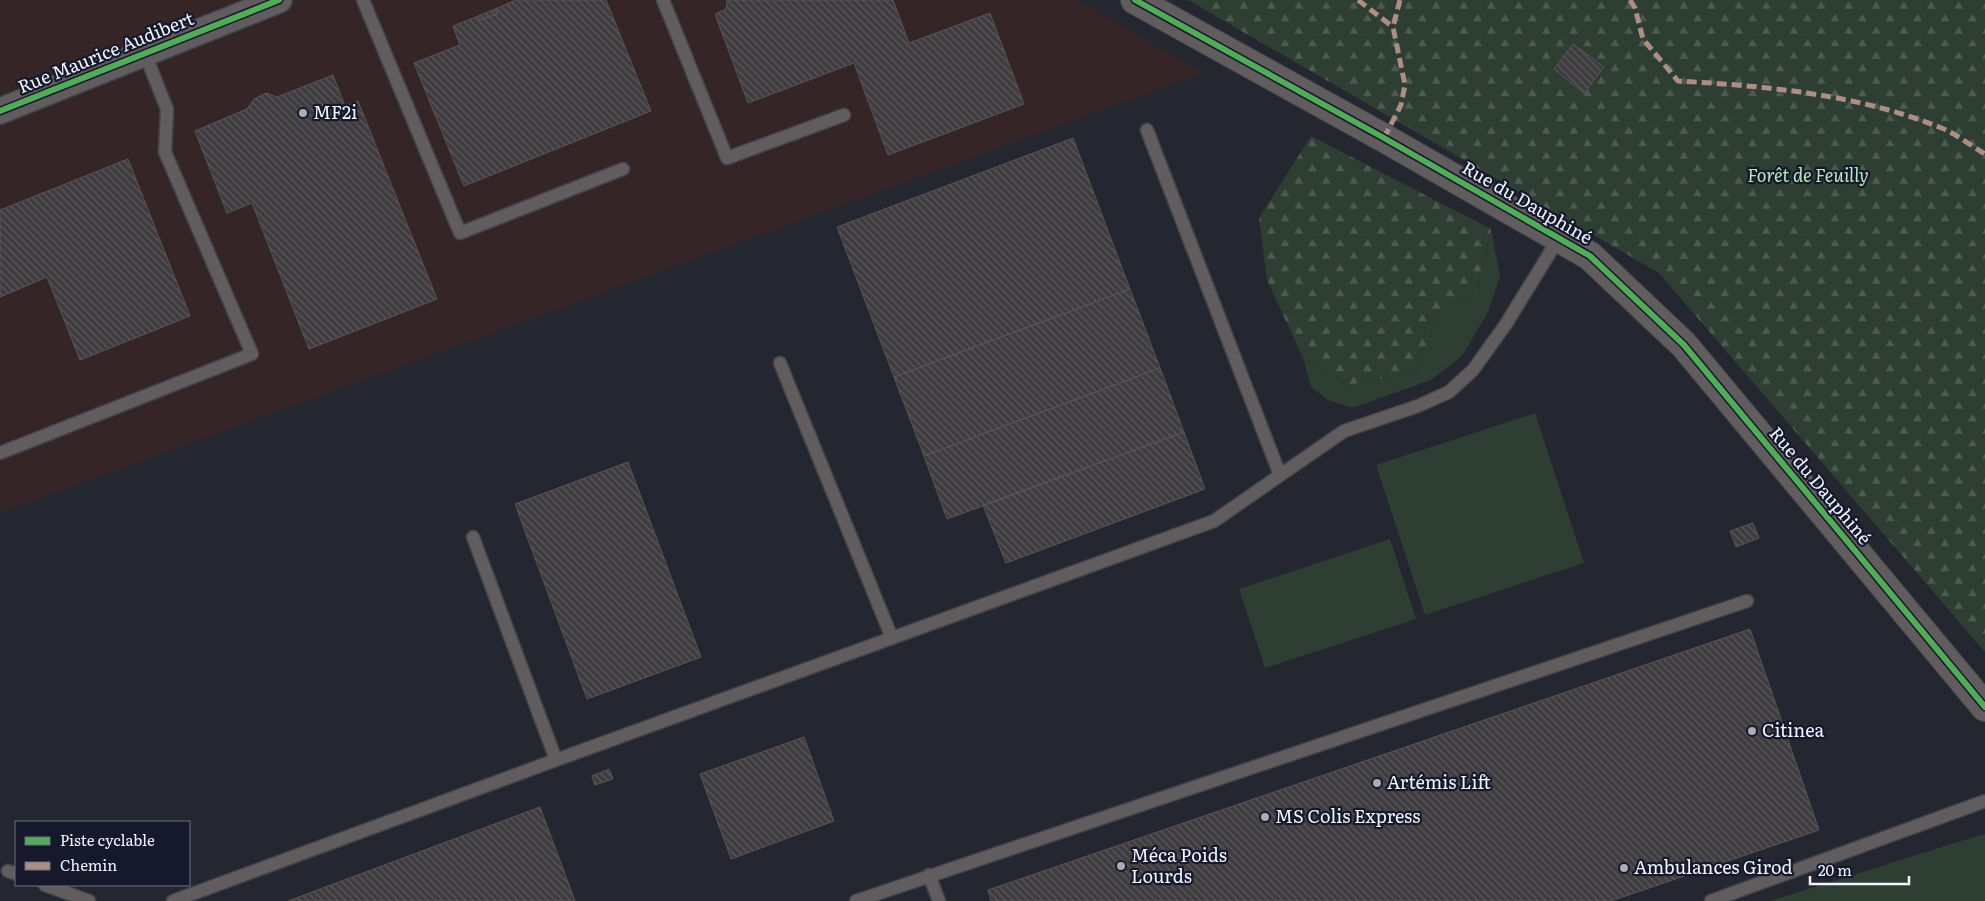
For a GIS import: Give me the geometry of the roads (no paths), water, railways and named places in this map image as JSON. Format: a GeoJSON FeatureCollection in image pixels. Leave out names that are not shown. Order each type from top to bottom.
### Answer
{"type":"FeatureCollection","features":[{"type":"Feature","properties":{"kind":"street","name":"Rue du Dauphiné"},"geometry":{"type":"LineString","coordinates":[[1136,0],[1590,256],[1684,345],[1985,707]]}},
{"type":"Feature","properties":{"kind":"street","name":"Rue Maurice Audibert"},"geometry":{"type":"LineString","coordinates":[[0,111],[275,1]]}},
{"type":"Feature","properties":{"kind":"lane"},"geometry":{"type":"LineString","coordinates":[[363,0],[460,233],[623,169]]}},
{"type":"Feature","properties":{"kind":"lane"},"geometry":{"type":"LineString","coordinates":[[663,0],[727,158],[844,115]]}},
{"type":"Feature","properties":{"kind":"lane"},"geometry":{"type":"LineString","coordinates":[[0,454],[252,354],[165,152],[167,109],[145,54]]}},
{"type":"Feature","properties":{"kind":"lane"},"geometry":{"type":"LineString","coordinates":[[1147,130],[1280,475]]}},
{"type":"Feature","properties":{"kind":"lane"},"geometry":{"type":"LineString","coordinates":[[173,901],[1214,521],[1344,431],[1418,406],[1449,392],[1473,370],[1511,316],[1558,238]]}},
{"type":"Feature","properties":{"kind":"lane"},"geometry":{"type":"LineString","coordinates":[[780,363],[892,638]]}},
{"type":"Feature","properties":{"kind":"lane"},"geometry":{"type":"LineString","coordinates":[[473,537],[556,760]]}},
{"type":"Feature","properties":{"kind":"lane"},"geometry":{"type":"LineString","coordinates":[[856,901],[1747,601]]}},
{"type":"Feature","properties":{"kind":"lane"},"geometry":{"type":"LineString","coordinates":[[1711,901],[1985,801]]}},
{"type":"Feature","properties":{"kind":"lane"},"geometry":{"type":"LineString","coordinates":[[929,875],[939,901]]}},
{"type":"Feature","properties":{"kind":"lane"},"geometry":{"type":"LineString","coordinates":[[48,886],[89,901]]}},
{"type":"Feature","properties":{"kind":"place","name":"MF2i"},"geometry":{"type":"Point","coordinates":[303,113]}},
{"type":"Feature","properties":{"kind":"place","name":"Citinea"},"geometry":{"type":"Point","coordinates":[1752,731]}},
{"type":"Feature","properties":{"kind":"place","name":"Artémis Lift"},"geometry":{"type":"Point","coordinates":[1377,783]}},
{"type":"Feature","properties":{"kind":"place","name":"MS Colis Express"},"geometry":{"type":"Point","coordinates":[1265,817]}},
{"type":"Feature","properties":{"kind":"place","name":"Méca Poids Lourds"},"geometry":{"type":"Point","coordinates":[1121,866]}},
{"type":"Feature","properties":{"kind":"place","name":"Ambulances Girod"},"geometry":{"type":"Point","coordinates":[1624,868]}},
{"type":"Feature","properties":{"kind":"park label","name":"Forêt de Feuilly"},"geometry":{"type":"Point","coordinates":[1808,176]}}]}
